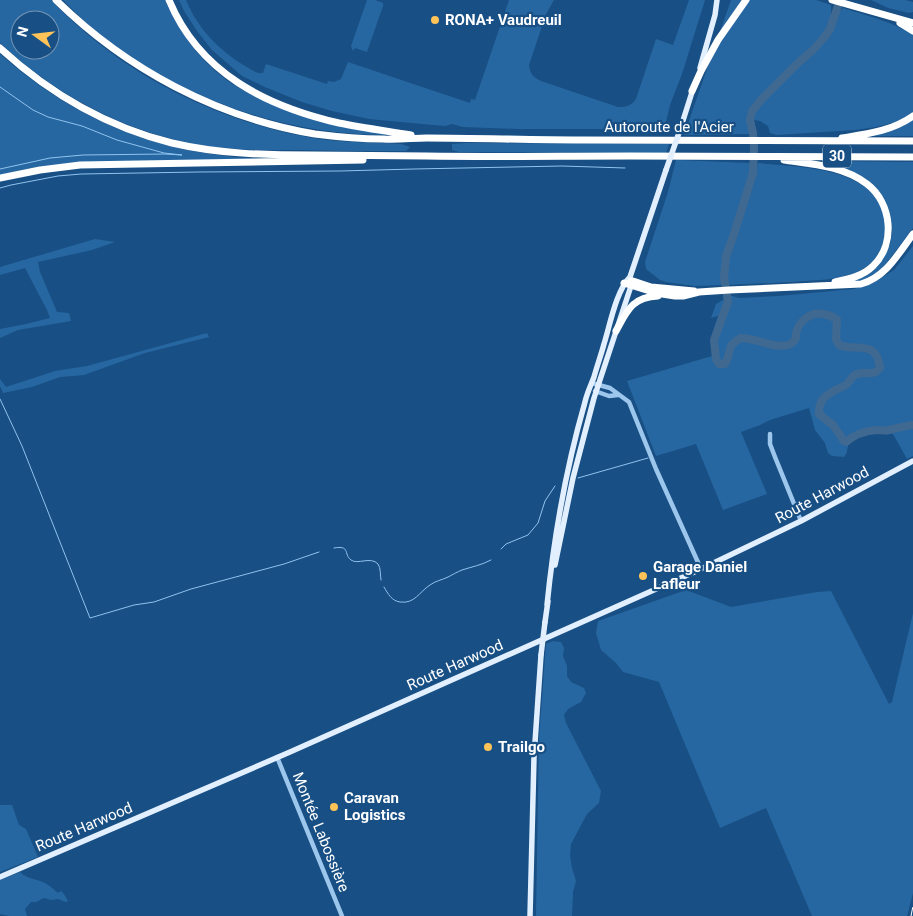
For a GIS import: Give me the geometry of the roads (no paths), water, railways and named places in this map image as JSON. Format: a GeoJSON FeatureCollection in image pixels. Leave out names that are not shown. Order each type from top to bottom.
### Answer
{"type":"FeatureCollection","features":[{"type":"Feature","properties":{"kind":"highway"},"geometry":{"type":"LineString","coordinates":[[56,0],[90,31],[131,61],[175,87],[220,107],[271,124],[316,134],[349,138],[425,138]]}},
{"type":"Feature","properties":{"kind":"highway"},"geometry":{"type":"LineString","coordinates":[[169,0],[182,27],[200,52],[222,72],[253,92],[287,107],[326,119],[425,138]]}},
{"type":"Feature","properties":{"kind":"highway"},"geometry":{"type":"LineString","coordinates":[[692,91],[718,40],[746,0]]}},
{"type":"Feature","properties":{"kind":"highway"},"geometry":{"type":"LineString","coordinates":[[832,0],[913,23]]}},
{"type":"Feature","properties":{"kind":"highway"},"geometry":{"type":"LineString","coordinates":[[888,17],[913,31]]}},
{"type":"Feature","properties":{"kind":"highway"},"geometry":{"type":"LineString","coordinates":[[0,48],[34,77],[80,107],[144,135],[178,144],[251,154],[479,157]]}},
{"type":"Feature","properties":{"kind":"highway"},"geometry":{"type":"LineString","coordinates":[[822,141],[882,131],[895,127],[913,116]]}},
{"type":"Feature","properties":{"kind":"highway","name":"Autoroute de l'Acier"},"geometry":{"type":"LineString","coordinates":[[425,138],[913,141]]}},
{"type":"Feature","properties":{"kind":"highway"},"geometry":{"type":"LineString","coordinates":[[760,156],[821,166],[851,175],[871,187],[879,196],[885,209],[888,222],[887,242],[882,254],[873,265],[864,273],[852,278],[810,286]]}},
{"type":"Feature","properties":{"kind":"highway"},"geometry":{"type":"LineString","coordinates":[[0,178],[80,165],[479,157]]}},
{"type":"Feature","properties":{"kind":"highway","name":"Autoroute de l'Acier"},"geometry":{"type":"LineString","coordinates":[[479,157],[913,157]]}},
{"type":"Feature","properties":{"kind":"highway"},"geometry":{"type":"LineString","coordinates":[[616,331],[636,302],[650,296],[683,296],[699,292],[853,285],[867,282],[889,267],[913,234]]}},
{"type":"Feature","properties":{"kind":"highway"},"geometry":{"type":"LineString","coordinates":[[630,281],[652,287],[699,292]]}},
{"type":"Feature","properties":{"kind":"highway"},"geometry":{"type":"LineString","coordinates":[[630,281],[656,293],[668,296]]}},
{"type":"Feature","properties":{"kind":"main road"},"geometry":{"type":"LineString","coordinates":[[547,605],[573,478],[596,392],[716,15],[717,0]]}},
{"type":"Feature","properties":{"kind":"main road"},"geometry":{"type":"LineString","coordinates":[[530,916],[534,757],[541,655],[554,548],[564,490],[590,386],[611,318],[630,281]]}},
{"type":"Feature","properties":{"kind":"main road","name":"Route Harwood"},"geometry":{"type":"LineString","coordinates":[[0,877],[277,758],[701,569],[802,521],[913,461]]}},
{"type":"Feature","properties":{"kind":"street"},"geometry":{"type":"LineString","coordinates":[[590,386],[598,385],[610,388],[629,402],[654,465],[701,569]]}},
{"type":"Feature","properties":{"kind":"street"},"geometry":{"type":"LineString","coordinates":[[590,386],[596,392],[610,396],[618,395]]}},
{"type":"Feature","properties":{"kind":"street"},"geometry":{"type":"LineString","coordinates":[[770,434],[770,444],[802,521]]}},
{"type":"Feature","properties":{"kind":"street","name":"Montée Labossière"},"geometry":{"type":"LineString","coordinates":[[277,758],[342,916]]}},
{"type":"Feature","properties":{"kind":"waterway"},"geometry":{"type":"LineString","coordinates":[[840,0],[826,35],[752,111],[750,120],[754,148],[753,173],[726,256],[724,278],[728,302],[714,340],[716,359],[719,364],[725,364],[732,344],[741,338],[777,346],[789,345],[795,340],[796,333],[806,318],[819,313],[830,316],[837,320],[836,339],[839,345],[870,349],[878,359],[880,368],[876,372],[855,375],[846,385],[827,395],[821,403],[819,414],[833,425],[846,442],[864,432],[913,425]]}},
{"type":"Feature","properties":{"kind":"waterway"},"geometry":{"type":"LineString","coordinates":[[0,87],[33,110],[48,117],[82,126],[117,140],[164,153],[182,155],[83,155],[50,158],[0,169]]}},
{"type":"Feature","properties":{"kind":"waterway"},"geometry":{"type":"LineString","coordinates":[[0,188],[58,176],[81,174],[562,166],[625,168]]}},
{"type":"Feature","properties":{"kind":"waterway"},"geometry":{"type":"LineString","coordinates":[[0,399],[22,446],[90,618],[134,605],[154,602],[191,589],[284,564],[319,552]]}},
{"type":"Feature","properties":{"kind":"waterway"},"geometry":{"type":"LineString","coordinates":[[578,478],[648,458]]}},
{"type":"Feature","properties":{"kind":"waterway"},"geometry":{"type":"LineString","coordinates":[[501,549],[506,544],[528,535],[538,523],[545,501],[555,486]]}},
{"type":"Feature","properties":{"kind":"waterway"},"geometry":{"type":"LineString","coordinates":[[334,548],[345,549],[351,560],[357,562],[372,561],[378,564],[381,580]]}},
{"type":"Feature","properties":{"kind":"waterway"},"geometry":{"type":"LineString","coordinates":[[384,587],[392,599],[400,602],[409,601],[434,582],[491,560]]}},
{"type":"Feature","properties":{"kind":"railway"},"geometry":{"type":"LineString","coordinates":[[911,916],[913,906]]}},
{"type":"Feature","properties":{"kind":"place","name":"RONA+ Vaudreuil"},"geometry":{"type":"Point","coordinates":[435,20]}},
{"type":"Feature","properties":{"kind":"place","name":"Garage Daniel Lafleur"},"geometry":{"type":"Point","coordinates":[643,576]}},
{"type":"Feature","properties":{"kind":"place","name":"Trailgo"},"geometry":{"type":"Point","coordinates":[488,747]}},
{"type":"Feature","properties":{"kind":"place","name":"Caravan Logistics"},"geometry":{"type":"Point","coordinates":[334,807]}}]}
